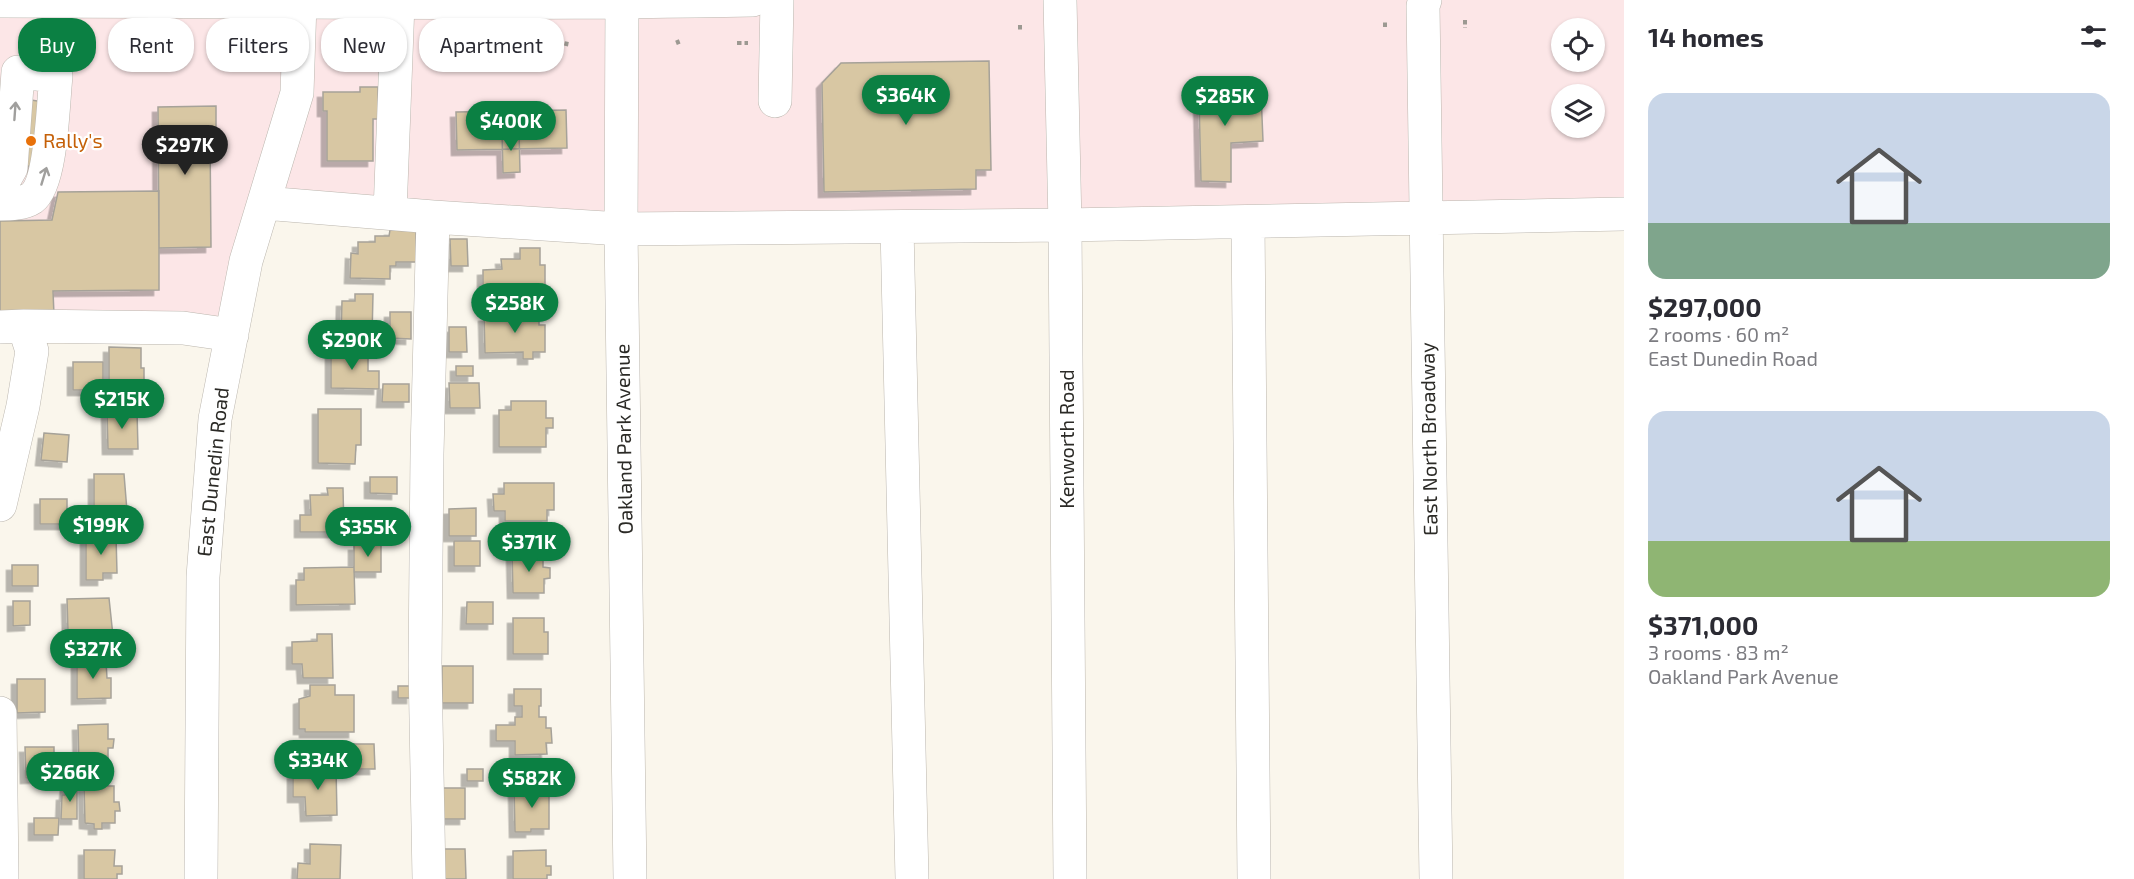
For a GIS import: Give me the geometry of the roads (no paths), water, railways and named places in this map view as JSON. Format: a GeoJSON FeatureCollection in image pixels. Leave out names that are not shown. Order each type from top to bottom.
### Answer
{"type":"FeatureCollection","features":[{"type":"Feature","properties":{"kind":"street"},"geometry":{"type":"LineString","coordinates":[[0,1],[398,3],[753,0]]}},
{"type":"Feature","properties":{"kind":"street"},"geometry":{"type":"LineString","coordinates":[[775,101],[777,0]]}},
{"type":"Feature","properties":{"kind":"street","name":"Kenworth Road"},"geometry":{"type":"LineString","coordinates":[[1060,0],[1065,225],[1070,879]]}},
{"type":"Feature","properties":{"kind":"street","name":"East North Broadway"},"geometry":{"type":"LineString","coordinates":[[1425,0],[1423,6],[1425,219],[1436,879]]}},
{"type":"Feature","properties":{"kind":"street","name":"Oakland Park Avenue"},"geometry":{"type":"LineString","coordinates":[[622,1],[621,230],[630,879]]}},
{"type":"Feature","properties":{"kind":"street","name":"East Dunedin Road"},"geometry":{"type":"LineString","coordinates":[[201,879],[203,577],[215,419],[246,261],[297,93],[316,2]]}},
{"type":"Feature","properties":{"kind":"street"},"geometry":{"type":"LineString","coordinates":[[390,213],[398,3]]}},
{"type":"Feature","properties":{"kind":"street"},"geometry":{"type":"LineString","coordinates":[[0,187],[11,168],[18,72],[56,76],[47,170],[39,189],[32,198],[20,203],[0,204]]}},
{"type":"Feature","properties":{"kind":"street"},"geometry":{"type":"LineString","coordinates":[[264,203],[621,230],[1065,225],[1624,214]]}},
{"type":"Feature","properties":{"kind":"street"},"geometry":{"type":"LineString","coordinates":[[429,879],[425,665],[433,217]]}},
{"type":"Feature","properties":{"kind":"street"},"geometry":{"type":"LineString","coordinates":[[1248,222],[1254,879]]}},
{"type":"Feature","properties":{"kind":"street"},"geometry":{"type":"LineString","coordinates":[[897,226],[912,879]]}},
{"type":"Feature","properties":{"kind":"street"},"geometry":{"type":"LineString","coordinates":[[12,326],[183,328],[232,335]]}},
{"type":"Feature","properties":{"kind":"street"},"geometry":{"type":"LineString","coordinates":[[0,505],[32,351],[12,326]]}},
{"type":"Feature","properties":{"kind":"street"},"geometry":{"type":"LineString","coordinates":[[0,713],[2,879]]}},
{"type":"Feature","properties":{"kind":"place","name":"Rally's"},"geometry":{"type":"Point","coordinates":[31,141]}}]}
